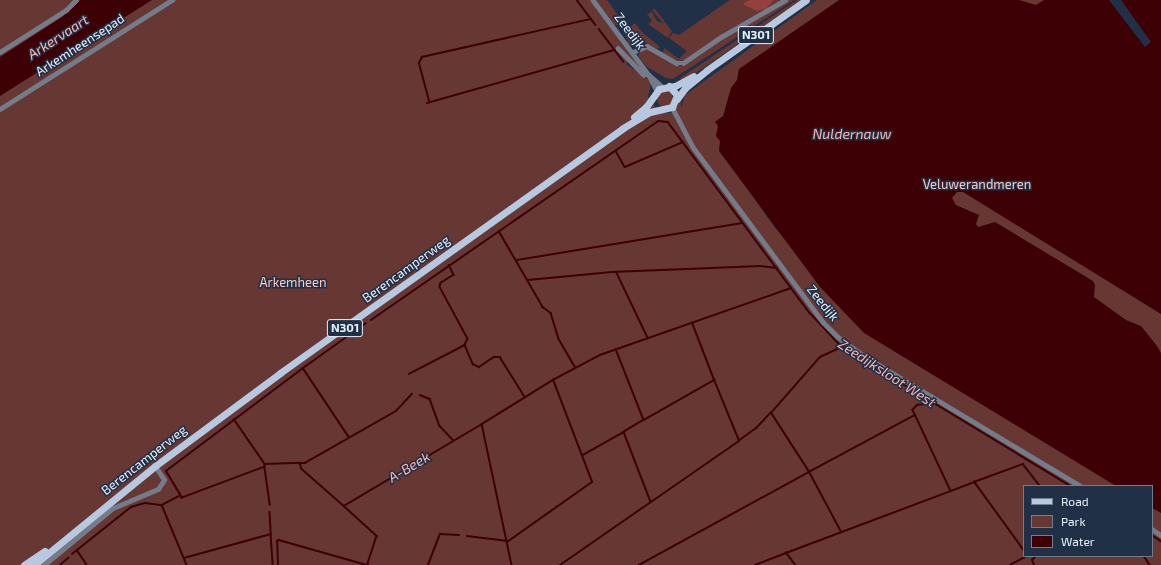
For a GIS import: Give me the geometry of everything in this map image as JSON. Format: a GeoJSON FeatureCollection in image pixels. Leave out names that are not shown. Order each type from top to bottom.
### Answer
{"type":"FeatureCollection","features":[{"type":"Feature","properties":{"kind":"main road","name":"N301"},"geometry":{"type":"LineString","coordinates":[[677,99],[685,88],[707,70],[806,0]]}},
{"type":"Feature","properties":{"kind":"main road","name":"N301"},"geometry":{"type":"LineString","coordinates":[[660,90],[682,83],[707,70]]}},
{"type":"Feature","properties":{"kind":"main road"},"geometry":{"type":"LineString","coordinates":[[660,110],[654,106],[660,90],[676,90],[677,99],[672,107]]}},
{"type":"Feature","properties":{"kind":"main road","name":"Berencamperweg"},"geometry":{"type":"LineString","coordinates":[[623,128],[646,107],[660,90]]}},
{"type":"Feature","properties":{"kind":"main road","name":"Berencamperweg"},"geometry":{"type":"LineString","coordinates":[[34,565],[71,533],[155,466],[280,373],[623,128],[650,112],[672,107]]}},
{"type":"Feature","properties":{"kind":"main road","name":"Berencamperweg"},"geometry":{"type":"LineString","coordinates":[[24,565],[71,533]]}},
{"type":"Feature","properties":{"kind":"street"},"geometry":{"type":"LineString","coordinates":[[0,52],[66,10],[76,0]]}},
{"type":"Feature","properties":{"kind":"street","name":"Arkemheensepad"},"geometry":{"type":"LineString","coordinates":[[0,109],[172,0]]}},
{"type":"Feature","properties":{"kind":"street","name":"Zeedijk"},"geometry":{"type":"LineString","coordinates":[[593,0],[660,90]]}},
{"type":"Feature","properties":{"kind":"street"},"geometry":{"type":"LineString","coordinates":[[632,52],[647,46],[676,63],[685,63],[728,33],[785,0]]}},
{"type":"Feature","properties":{"kind":"street","name":"Zeedijk"},"geometry":{"type":"LineString","coordinates":[[618,48],[644,74],[649,75]]}},
{"type":"Feature","properties":{"kind":"street","name":"Zeedijk"},"geometry":{"type":"LineString","coordinates":[[672,107],[693,147],[823,322],[838,337],[864,356],[1078,485]]}},
{"type":"Feature","properties":{"kind":"street"},"geometry":{"type":"LineString","coordinates":[[44,565],[113,508],[158,489],[164,480],[155,466]]}},
{"type":"Feature","properties":{"kind":"green space","name":"Arkemheen"},"geometry":{"type":"Polygon","coordinates":[[[0,0],[591,0],[644,72],[628,61],[626,64],[650,80],[651,84],[648,97],[659,112],[671,113],[681,98],[681,108],[685,95],[817,0],[1109,0],[1146,49],[1155,42],[1121,0],[1161,0],[1161,565],[0,565],[0,0]],[[740,178],[770,221],[825,291],[740,178]]]}},
{"type":"Feature","properties":{"kind":"green space"},"geometry":{"type":"Polygon","coordinates":[[[596,0],[607,0],[625,25],[615,25],[596,0]]]}},
{"type":"Feature","properties":{"kind":"green space"},"geometry":{"type":"Polygon","coordinates":[[[730,0],[750,0],[757,11],[766,9],[774,0],[782,0],[720,36],[685,60],[678,61],[663,53],[664,48],[679,59],[687,51],[669,38],[673,33],[679,35],[730,0]]]}},
{"type":"Feature","properties":{"kind":"green space"},"geometry":{"type":"Polygon","coordinates":[[[788,0],[794,0],[673,79],[666,78],[647,67],[639,57],[639,52],[647,48],[682,66],[722,39],[788,0]]]}},
{"type":"Feature","properties":{"kind":"green space"},"geometry":{"type":"Polygon","coordinates":[[[797,0],[801,0],[702,69],[682,81],[680,78],[797,0]]]}},
{"type":"Feature","properties":{"kind":"green space"},"geometry":{"type":"Polygon","coordinates":[[[655,9],[672,31],[668,38],[648,24],[652,21],[647,14],[652,12],[657,21],[664,24],[652,10],[655,9]]]}},
{"type":"Feature","properties":{"kind":"green space"},"geometry":{"type":"Polygon","coordinates":[[[635,23],[642,32],[660,47],[657,49],[645,42],[635,46],[629,44],[624,32],[635,23]]]}},
{"type":"Feature","properties":{"kind":"green space"},"geometry":{"type":"Polygon","coordinates":[[[662,91],[668,91],[673,96],[671,105],[668,107],[662,107],[657,102],[657,96],[662,91]]]}},
{"type":"Feature","properties":{"kind":"shaded area"},"geometry":{"type":"Polygon","coordinates":[[[750,0],[774,0],[766,9],[757,11],[744,5],[744,3],[750,0]]]}},
{"type":"Feature","properties":{"kind":"water","name":"Arkervaart"},"geometry":{"type":"Polygon","coordinates":[[[80,0],[152,0],[0,96],[0,57],[62,17],[80,0]]]}},
{"type":"Feature","properties":{"kind":"water","name":"Nuldernauw"},"geometry":{"type":"Polygon","coordinates":[[[839,0],[1019,0],[1036,5],[1044,0],[1109,0],[1145,47],[1151,42],[1121,0],[1161,0],[1161,314],[963,192],[957,192],[952,198],[956,205],[979,215],[976,224],[978,227],[995,222],[1093,281],[1095,285],[1094,297],[1126,320],[1141,326],[1157,346],[1161,353],[1161,513],[1153,509],[1153,485],[1114,485],[864,333],[820,287],[719,151],[720,141],[716,136],[718,126],[715,122],[723,116],[731,88],[737,80],[739,69],[839,0]]]}},
{"type":"Feature","properties":{"kind":"waterway"},"geometry":{"type":"LineString","coordinates":[[577,0],[596,25]]}},
{"type":"Feature","properties":{"kind":"waterway"},"geometry":{"type":"LineString","coordinates":[[429,101],[419,63],[422,57],[591,19]]}},
{"type":"Feature","properties":{"kind":"waterway"},"geometry":{"type":"LineString","coordinates":[[599,29],[624,62]]}},
{"type":"Feature","properties":{"kind":"waterway"},"geometry":{"type":"LineString","coordinates":[[427,103],[614,50]]}},
{"type":"Feature","properties":{"kind":"waterway","name":"Zeedijksloot West"},"geometry":{"type":"LineString","coordinates":[[371,320],[658,121],[668,122],[810,313],[842,347],[1069,485]]}},
{"type":"Feature","properties":{"kind":"waterway"},"geometry":{"type":"LineString","coordinates":[[616,151],[625,167],[683,142]]}},
{"type":"Feature","properties":{"kind":"waterway"},"geometry":{"type":"LineString","coordinates":[[517,260],[742,223]]}},
{"type":"Feature","properties":{"kind":"waterway"},"geometry":{"type":"LineString","coordinates":[[499,231],[543,307],[551,313],[559,339],[575,367]]}},
{"type":"Feature","properties":{"kind":"waterway"},"geometry":{"type":"LineString","coordinates":[[449,265],[454,275],[441,283],[440,287],[468,339],[465,345],[473,364],[479,367],[494,357],[500,357],[525,397]]}},
{"type":"Feature","properties":{"kind":"waterway"},"geometry":{"type":"LineString","coordinates":[[528,280],[612,272],[761,266],[777,268]]}},
{"type":"Feature","properties":{"kind":"waterway"},"geometry":{"type":"LineString","coordinates":[[617,273],[648,338]]}},
{"type":"Feature","properties":{"kind":"waterway"},"geometry":{"type":"LineString","coordinates":[[482,424],[553,380],[600,355],[791,288]]}},
{"type":"Feature","properties":{"kind":"waterway"},"geometry":{"type":"LineString","coordinates":[[303,368],[366,323]]}},
{"type":"Feature","properties":{"kind":"waterway"},"geometry":{"type":"LineString","coordinates":[[616,349],[644,420],[714,380],[692,323]]}},
{"type":"Feature","properties":{"kind":"waterway"},"geometry":{"type":"LineString","coordinates":[[409,374],[465,345]]}},
{"type":"Feature","properties":{"kind":"waterway"},"geometry":{"type":"LineString","coordinates":[[771,413],[820,357],[841,347]]}},
{"type":"Feature","properties":{"kind":"waterway"},"geometry":{"type":"LineString","coordinates":[[265,464],[265,467],[182,498],[166,471],[303,368],[349,437]]}},
{"type":"Feature","properties":{"kind":"waterway"},"geometry":{"type":"LineString","coordinates":[[507,542],[592,482],[553,380]]}},
{"type":"Feature","properties":{"kind":"waterway"},"geometry":{"type":"LineString","coordinates":[[644,420],[624,432],[651,502],[739,441],[714,380]]}},
{"type":"Feature","properties":{"kind":"waterway"},"geometry":{"type":"LineString","coordinates":[[300,463],[305,463],[396,411],[412,394]]}},
{"type":"Feature","properties":{"kind":"waterway"},"geometry":{"type":"LineString","coordinates":[[420,395],[430,399],[440,426],[453,440]]}},
{"type":"Feature","properties":{"kind":"waterway"},"geometry":{"type":"LineString","coordinates":[[934,404],[918,405],[913,410],[951,491],[974,482]]}},
{"type":"Feature","properties":{"kind":"waterway"},"geometry":{"type":"LineString","coordinates":[[639,565],[809,472],[771,413],[757,428],[739,441]]}},
{"type":"Feature","properties":{"kind":"waterway"},"geometry":{"type":"LineString","coordinates":[[841,532],[809,472],[915,415]]}},
{"type":"Feature","properties":{"kind":"waterway","name":"A-Beek"},"geometry":{"type":"LineString","coordinates":[[234,419],[265,464],[300,463],[302,469],[344,506],[482,424],[512,565]]}},
{"type":"Feature","properties":{"kind":"waterway"},"geometry":{"type":"LineString","coordinates":[[583,455],[624,432]]}},
{"type":"Feature","properties":{"kind":"waterway"},"geometry":{"type":"LineString","coordinates":[[1023,550],[974,482],[1023,464],[1039,485]]}},
{"type":"Feature","properties":{"kind":"waterway"},"geometry":{"type":"LineString","coordinates":[[265,468],[270,505]]}},
{"type":"Feature","properties":{"kind":"waterway"},"geometry":{"type":"LineString","coordinates":[[795,565],[786,553],[951,491]]}},
{"type":"Feature","properties":{"kind":"waterway"},"geometry":{"type":"LineString","coordinates":[[72,554],[131,507],[145,503],[162,505],[179,496]]}},
{"type":"Feature","properties":{"kind":"waterway"},"geometry":{"type":"LineString","coordinates":[[560,565],[651,502]]}},
{"type":"Feature","properties":{"kind":"waterway"},"geometry":{"type":"LineString","coordinates":[[162,505],[187,565]]}},
{"type":"Feature","properties":{"kind":"waterway"},"geometry":{"type":"LineString","coordinates":[[344,506],[377,536],[368,564],[369,565]]}},
{"type":"Feature","properties":{"kind":"waterway"},"geometry":{"type":"LineString","coordinates":[[270,512],[271,534]]}},
{"type":"Feature","properties":{"kind":"waterway"},"geometry":{"type":"LineString","coordinates":[[184,558],[271,534],[273,565]]}},
{"type":"Feature","properties":{"kind":"waterway"},"geometry":{"type":"LineString","coordinates":[[428,565],[440,534],[459,535]]}},
{"type":"Feature","properties":{"kind":"waterway"},"geometry":{"type":"LineString","coordinates":[[467,536],[506,541]]}},
{"type":"Feature","properties":{"kind":"waterway","name":"Zeedijksloot West"},"geometry":{"type":"LineString","coordinates":[[1153,536],[1161,541]]}},
{"type":"Feature","properties":{"kind":"waterway"},"geometry":{"type":"LineString","coordinates":[[278,565],[277,541],[279,540],[367,565]]}},
{"type":"Feature","properties":{"kind":"waterway"},"geometry":{"type":"LineString","coordinates":[[77,550],[87,565]]}},
{"type":"Feature","properties":{"kind":"waterway"},"geometry":{"type":"LineString","coordinates":[[755,565],[786,553]]}},
{"type":"Feature","properties":{"kind":"waterway"},"geometry":{"type":"LineString","coordinates":[[1010,565],[1025,557]]}},
{"type":"Feature","properties":{"kind":"waterway"},"geometry":{"type":"LineString","coordinates":[[1034,565],[1032,560],[1035,557]]}},
{"type":"Feature","properties":{"kind":"waterway"},"geometry":{"type":"LineString","coordinates":[[1145,557],[1150,565]]}},
{"type":"Feature","properties":{"kind":"waterway"},"geometry":{"type":"LineString","coordinates":[[60,565],[68,558]]}},
{"type":"Feature","properties":{"kind":"park label","name":"Veluwerandmeren"},"geometry":{"type":"Point","coordinates":[977,184]}}]}
